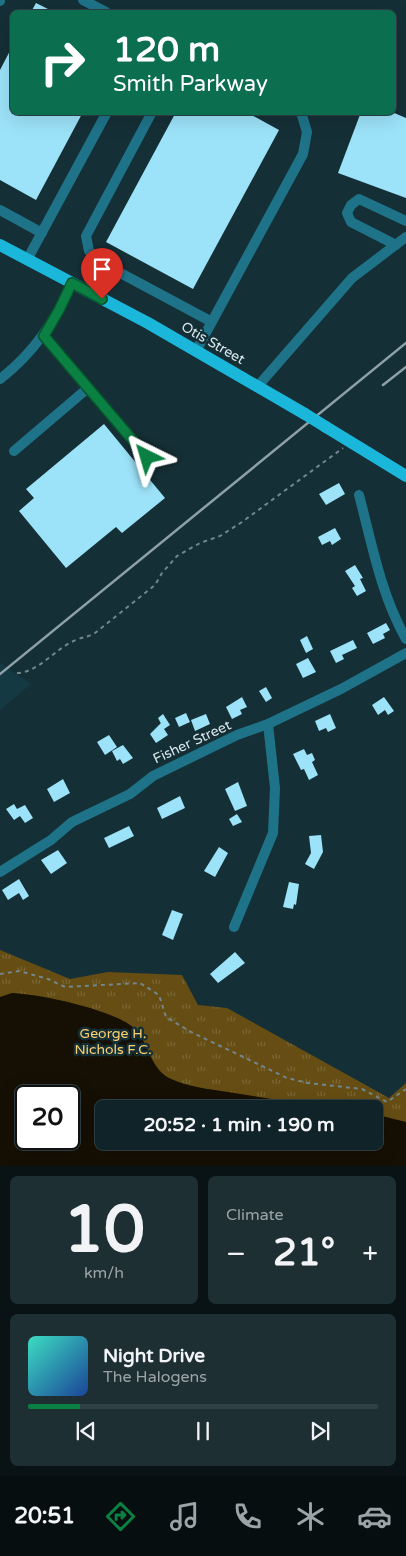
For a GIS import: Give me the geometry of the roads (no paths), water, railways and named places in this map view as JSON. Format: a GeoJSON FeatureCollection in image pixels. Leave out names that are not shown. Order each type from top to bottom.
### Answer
{"type":"FeatureCollection","features":[{"type":"Feature","properties":{"kind":"main road","name":"Otis Street"},"geometry":{"type":"LineString","coordinates":[[0,245],[258,386],[406,476]]}},
{"type":"Feature","properties":{"kind":"street"},"geometry":{"type":"LineString","coordinates":[[83,0],[102,10]]}},
{"type":"Feature","properties":{"kind":"street"},"geometry":{"type":"LineString","coordinates":[[27,260],[105,115]]}},
{"type":"Feature","properties":{"kind":"street"},"geometry":{"type":"LineString","coordinates":[[150,115],[86,236],[89,252],[98,261],[212,322]]}},
{"type":"Feature","properties":{"kind":"street"},"geometry":{"type":"LineString","coordinates":[[196,351],[303,154],[307,132],[301,115]]}},
{"type":"Feature","properties":{"kind":"street"},"geometry":{"type":"LineString","coordinates":[[396,245],[351,222],[347,213],[351,205],[360,199],[406,221]]}},
{"type":"Feature","properties":{"kind":"street"},"geometry":{"type":"LineString","coordinates":[[0,210],[42,233]]}},
{"type":"Feature","properties":{"kind":"street"},"geometry":{"type":"LineString","coordinates":[[258,386],[352,278],[406,237]]}},
{"type":"Feature","properties":{"kind":"street"},"geometry":{"type":"LineString","coordinates":[[0,379],[24,358],[44,336],[72,283]]}},
{"type":"Feature","properties":{"kind":"street"},"geometry":{"type":"LineString","coordinates":[[44,336],[147,457]]}},
{"type":"Feature","properties":{"kind":"street"},"geometry":{"type":"LineString","coordinates":[[14,451],[88,388]]}},
{"type":"Feature","properties":{"kind":"street"},"geometry":{"type":"LineString","coordinates":[[359,495],[384,590],[394,618],[406,639]]}},
{"type":"Feature","properties":{"kind":"street","name":"Fisher Street"},"geometry":{"type":"LineString","coordinates":[[0,872],[51,840],[72,822],[130,794],[153,776],[230,738],[268,724],[406,653]]}},
{"type":"Feature","properties":{"kind":"street"},"geometry":{"type":"LineString","coordinates":[[234,928],[273,833],[275,788],[268,724]]}},
{"type":"Feature","properties":{"kind":"railway"},"geometry":{"type":"LineString","coordinates":[[0,674],[406,343]]}},
{"type":"Feature","properties":{"kind":"railway"},"geometry":{"type":"LineString","coordinates":[[383,385],[406,367]]}},
{"type":"Feature","properties":{"kind":"park label","name":"George H. Nichols F.C."},"geometry":{"type":"Point","coordinates":[113,1042]}}]}
